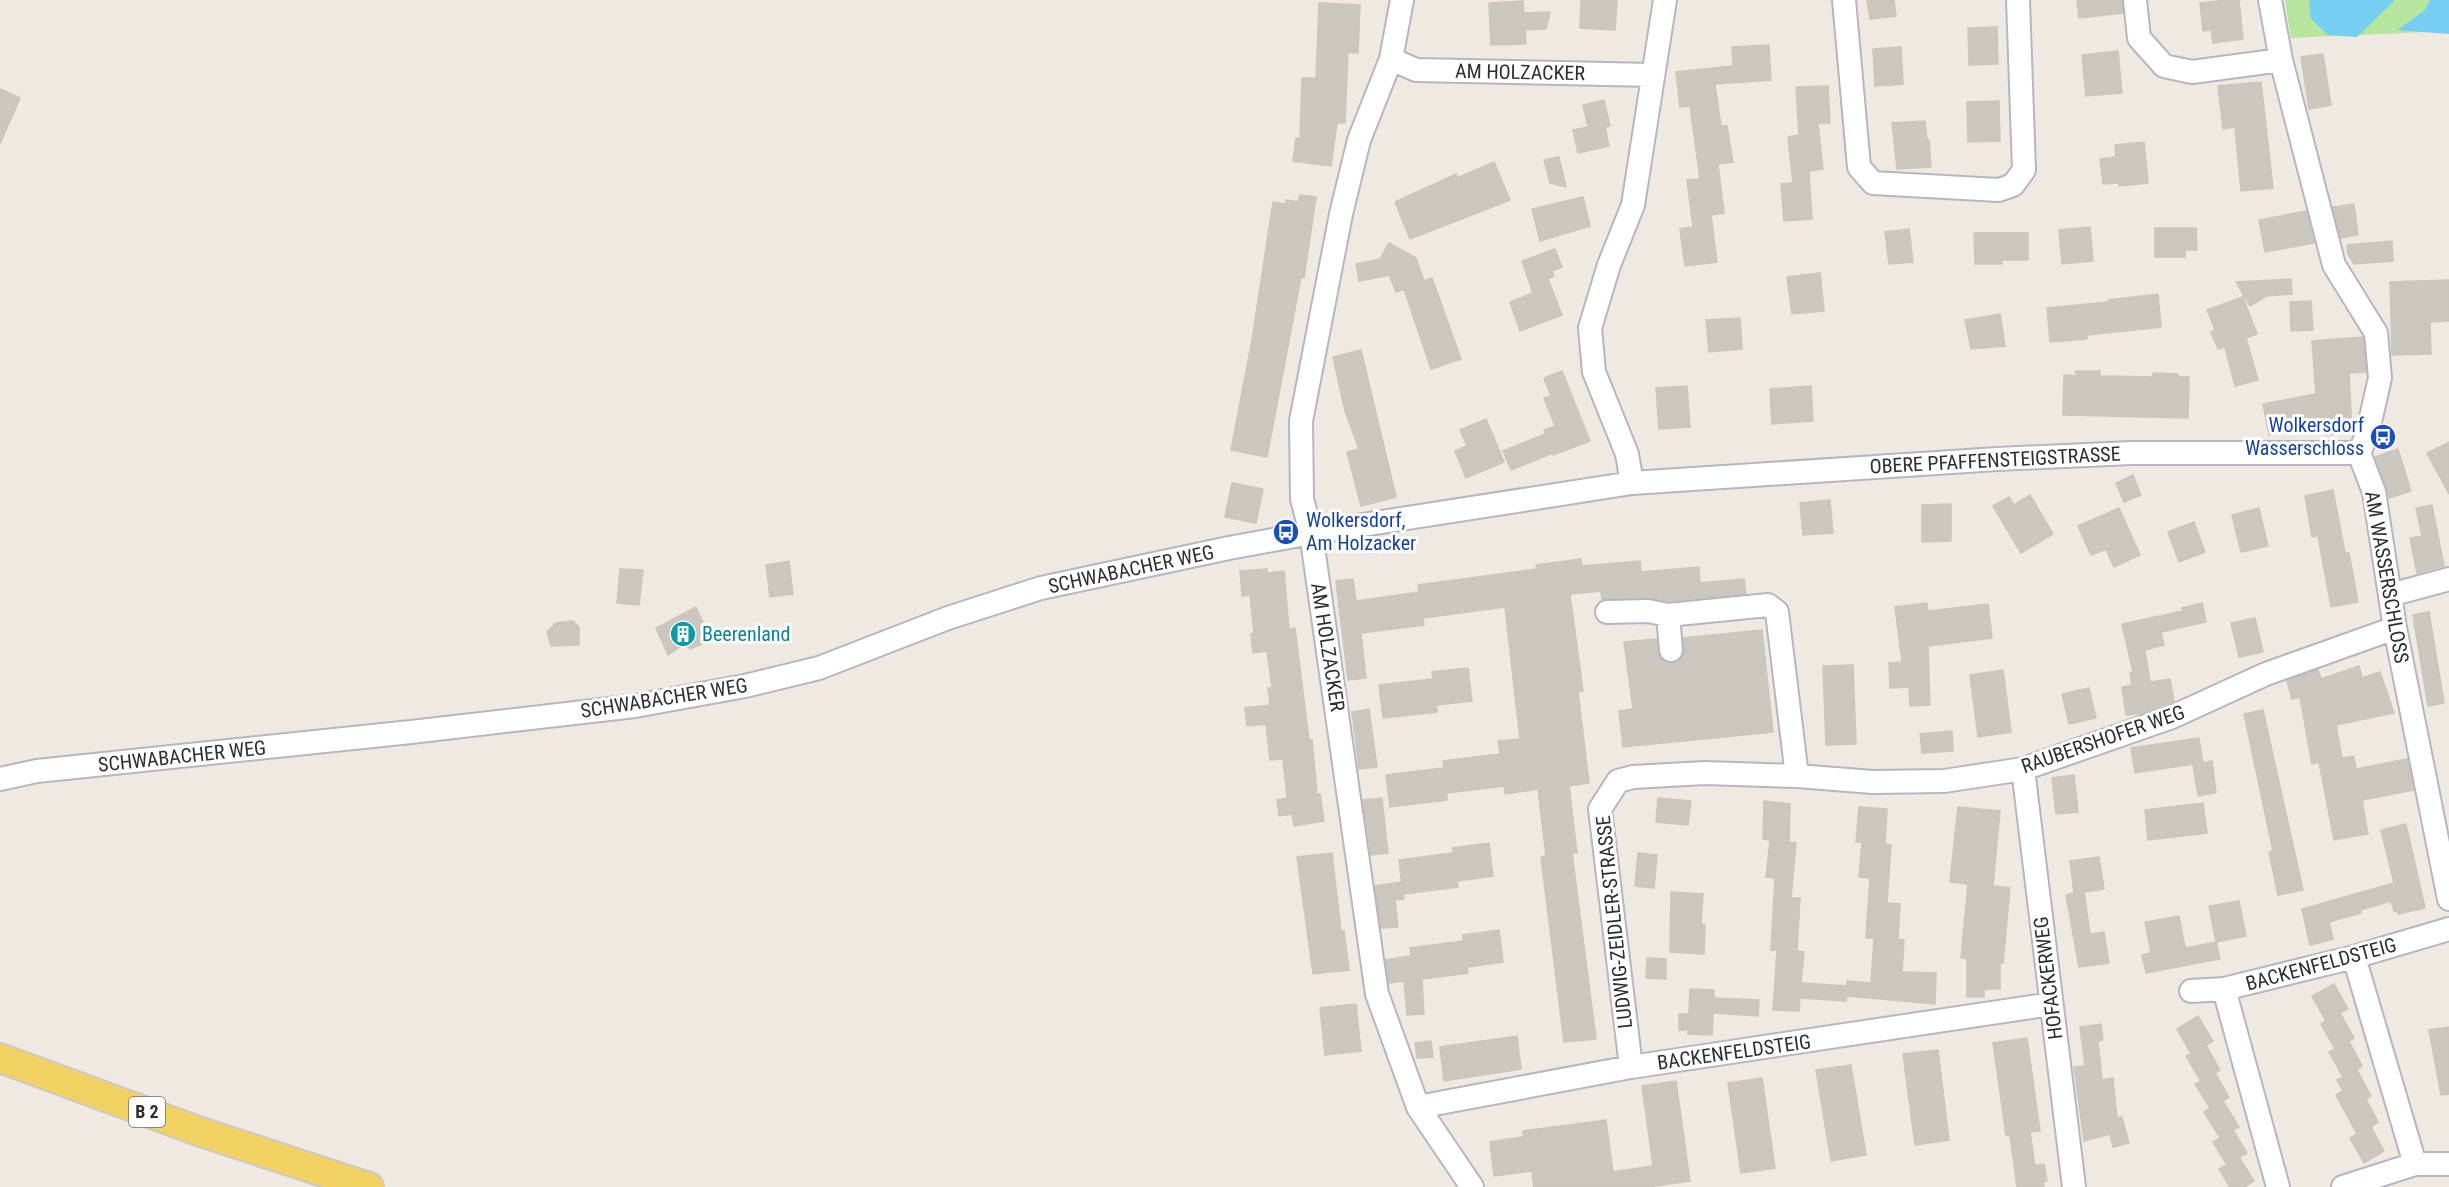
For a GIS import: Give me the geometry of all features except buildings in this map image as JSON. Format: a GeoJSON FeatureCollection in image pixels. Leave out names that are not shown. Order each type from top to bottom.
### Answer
{"type":"FeatureCollection","features":[{"type":"Feature","properties":{"kind":"main road","name":"B 2"},"geometry":{"type":"LineString","coordinates":[[0,1058],[198,1131],[369,1187]]}},
{"type":"Feature","properties":{"kind":"street","name":"AM HOLZACKER"},"geometry":{"type":"LineString","coordinates":[[1402,0],[1391,59],[1359,140],[1341,214],[1301,421],[1302,499],[1311,533],[1377,994],[1418,1107],[1472,1187]]}},
{"type":"Feature","properties":{"kind":"street"},"geometry":{"type":"LineString","coordinates":[[1632,483],[1627,454],[1594,372],[1590,328],[1609,265],[1633,205],[1665,0]]}},
{"type":"Feature","properties":{"kind":"street"},"geometry":{"type":"LineString","coordinates":[[1844,0],[1858,167],[1873,183],[1998,190],[2013,185],[2024,170],[2018,0]]}},
{"type":"Feature","properties":{"kind":"street"},"geometry":{"type":"LineString","coordinates":[[2135,0],[2139,38],[2164,66],[2192,72],[2281,60]]}},
{"type":"Feature","properties":{"kind":"street"},"geometry":{"type":"LineString","coordinates":[[2270,0],[2281,60],[2334,265],[2376,333],[2380,378],[2367,435],[2359,453]]}},
{"type":"Feature","properties":{"kind":"street","name":"AM HOLZACKER"},"geometry":{"type":"LineString","coordinates":[[1391,59],[1416,70],[1652,75]]}},
{"type":"Feature","properties":{"kind":"street","name":"OBERE PFAFFENSTEIGSTRASSE"},"geometry":{"type":"LineString","coordinates":[[1311,533],[1632,483],[1997,459],[2132,453],[2359,453]]}},
{"type":"Feature","properties":{"kind":"street","name":"AM WASSERSCHLOSS"},"geometry":{"type":"LineString","coordinates":[[2359,453],[2374,492],[2395,628],[2449,899]]}},
{"type":"Feature","properties":{"kind":"street","name":"SCHWABACHER WEG"},"geometry":{"type":"LineString","coordinates":[[0,779],[37,771],[399,734],[635,706],[746,686],[819,668],[948,618],[1041,588],[1311,533]]}},
{"type":"Feature","properties":{"kind":"street"},"geometry":{"type":"LineString","coordinates":[[2390,595],[2449,579]]}},
{"type":"Feature","properties":{"kind":"street"},"geometry":{"type":"LineString","coordinates":[[1607,612],[1648,611],[1668,615],[1768,605],[1777,612],[1797,776]]}},
{"type":"Feature","properties":{"kind":"street"},"geometry":{"type":"LineString","coordinates":[[1668,615],[1671,650]]}},
{"type":"Feature","properties":{"kind":"street","name":"RAUBERSHOFER WEG"},"geometry":{"type":"LineString","coordinates":[[1618,781],[1633,777],[1705,773],[1797,776],[1873,782],[1944,782],[2023,769],[2172,717],[2266,674],[2395,628]]}},
{"type":"Feature","properties":{"kind":"street","name":"HOFACKERWEG"},"geometry":{"type":"LineString","coordinates":[[2023,769],[2074,1187]]}},
{"type":"Feature","properties":{"kind":"street","name":"LUDWIG-ZEIDLER-STRASSE"},"geometry":{"type":"LineString","coordinates":[[1618,781],[1600,809],[1631,1067]]}},
{"type":"Feature","properties":{"kind":"street","name":"BACKENFELDSTEIG"},"geometry":{"type":"LineString","coordinates":[[2191,991],[2224,989],[2354,957],[2449,929]]}},
{"type":"Feature","properties":{"kind":"street"},"geometry":{"type":"LineString","coordinates":[[2354,957],[2415,1164]]}},
{"type":"Feature","properties":{"kind":"street"},"geometry":{"type":"LineString","coordinates":[[2224,989],[2278,1187]]}},
{"type":"Feature","properties":{"kind":"street","name":"BACKENFELDSTEIG"},"geometry":{"type":"LineString","coordinates":[[1418,1107],[1631,1067],[2051,1004]]}},
{"type":"Feature","properties":{"kind":"street"},"geometry":{"type":"LineString","coordinates":[[2343,1187],[2415,1164],[2449,1164]]}},
{"type":"Feature","properties":{"kind":"green space"},"geometry":{"type":"Polygon","coordinates":[[[2285,0],[2449,0],[2449,31],[2291,38],[2285,0]]]}},
{"type":"Feature","properties":{"kind":"water"},"geometry":{"type":"Polygon","coordinates":[[[2309,0],[2395,0],[2357,37],[2328,35],[2311,19],[2309,0]]]}},
{"type":"Feature","properties":{"kind":"water"},"geometry":{"type":"Polygon","coordinates":[[[2430,0],[2449,0],[2449,34],[2397,30],[2425,10],[2430,0]]]}},
{"type":"Feature","properties":{"kind":"place","name":"Wolkersdorf Wasserschloss"},"geometry":{"type":"Point","coordinates":[2383,437]}},
{"type":"Feature","properties":{"kind":"place","name":"Wolkersdorf, Am Holzacker"},"geometry":{"type":"Point","coordinates":[1286,532]}},
{"type":"Feature","properties":{"kind":"place","name":"Beerenland"},"geometry":{"type":"Point","coordinates":[683,634]}}]}
